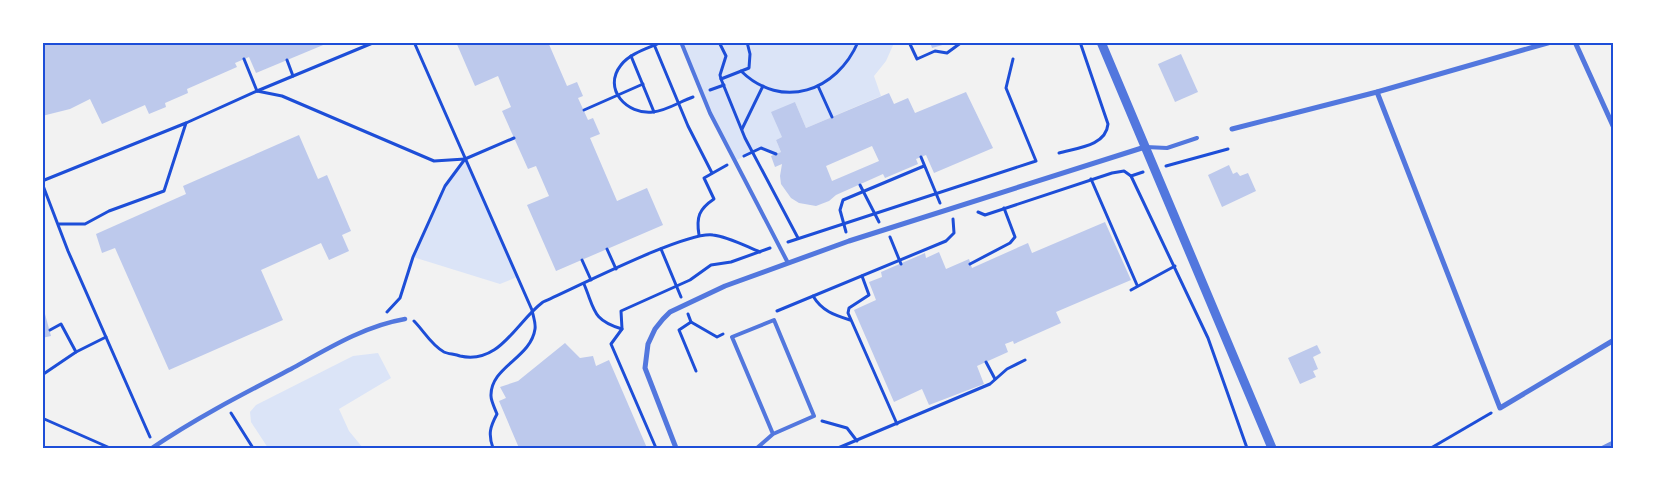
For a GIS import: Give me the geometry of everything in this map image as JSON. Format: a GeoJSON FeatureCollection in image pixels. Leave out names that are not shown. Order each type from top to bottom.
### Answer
{"type":"FeatureCollection","features":[{"type":"Feature","properties":{"kind":"street"},"geometry":{"type":"LineString","coordinates":[[1101,42],[1272,448]]}},
{"type":"Feature","properties":{"kind":"street"},"geometry":{"type":"LineString","coordinates":[[1232,129],[1377,92],[1551,42]]}},
{"type":"Feature","properties":{"kind":"street"},"geometry":{"type":"LineString","coordinates":[[1575,42],[1614,128]]}},
{"type":"Feature","properties":{"kind":"street"},"geometry":{"type":"LineString","coordinates":[[1377,92],[1500,408],[1614,340]]}},
{"type":"Feature","properties":{"kind":"street"},"geometry":{"type":"LineString","coordinates":[[676,448],[646,368],[647,350],[655,329],[670,312],[725,286],[849,241],[1145,147]]}},
{"type":"Feature","properties":{"kind":"street"},"geometry":{"type":"LineString","coordinates":[[153,448],[225,404],[365,331],[382,323],[405,319]]}},
{"type":"Feature","properties":{"kind":"lane"},"geometry":{"type":"LineString","coordinates":[[681,42],[702,93],[788,263]]}},
{"type":"Feature","properties":{"kind":"lane"},"geometry":{"type":"LineString","coordinates":[[1145,147],[1167,148],[1197,138]]}},
{"type":"Feature","properties":{"kind":"lane"},"geometry":{"type":"LineString","coordinates":[[757,448],[773,434],[814,416],[774,320],[732,337],[773,434]]}},
{"type":"Feature","properties":{"kind":"path"},"geometry":{"type":"LineString","coordinates":[[357,42],[359,49]]}},
{"type":"Feature","properties":{"kind":"path"},"geometry":{"type":"LineString","coordinates":[[153,448],[68,250],[42,182],[186,123],[374,42]]}},
{"type":"Feature","properties":{"kind":"path"},"geometry":{"type":"LineString","coordinates":[[414,42],[532,310],[536,328],[520,357],[500,373],[493,383],[490,397],[497,414],[490,426],[489,438],[493,448]]}},
{"type":"Feature","properties":{"kind":"path"},"geometry":{"type":"LineString","coordinates":[[662,42],[631,56],[621,65],[614,80],[618,95],[627,107],[640,111],[654,112],[724,85]]}},
{"type":"Feature","properties":{"kind":"path"},"geometry":{"type":"LineString","coordinates":[[719,42],[726,56],[720,75],[721,79],[742,130],[798,238]]}},
{"type":"Feature","properties":{"kind":"path"},"geometry":{"type":"LineString","coordinates":[[721,79],[749,68],[750,54],[747,42]]}},
{"type":"Feature","properties":{"kind":"path"},"geometry":{"type":"LineString","coordinates":[[741,71],[763,86],[782,92],[802,91],[818,86],[838,74],[851,59],[858,42]]}},
{"type":"Feature","properties":{"kind":"path"},"geometry":{"type":"LineString","coordinates":[[909,42],[917,59],[935,51],[947,53],[962,42]]}},
{"type":"Feature","properties":{"kind":"path"},"geometry":{"type":"LineString","coordinates":[[1059,154],[1098,141],[1107,131],[1108,124],[1080,42]]}},
{"type":"Feature","properties":{"kind":"path"},"geometry":{"type":"LineString","coordinates":[[654,44],[678,103],[712,173]]}},
{"type":"Feature","properties":{"kind":"path"},"geometry":{"type":"LineString","coordinates":[[631,56],[654,112]]}},
{"type":"Feature","properties":{"kind":"path"},"geometry":{"type":"LineString","coordinates":[[244,59],[257,91]]}},
{"type":"Feature","properties":{"kind":"path"},"geometry":{"type":"LineString","coordinates":[[1014,59],[1006,88],[1036,161]]}},
{"type":"Feature","properties":{"kind":"path"},"geometry":{"type":"LineString","coordinates":[[287,60],[293,76]]}},
{"type":"Feature","properties":{"kind":"path"},"geometry":{"type":"LineString","coordinates":[[584,110],[643,84]]}},
{"type":"Feature","properties":{"kind":"path"},"geometry":{"type":"LineString","coordinates":[[742,130],[763,86]]}},
{"type":"Feature","properties":{"kind":"path"},"geometry":{"type":"LineString","coordinates":[[818,86],[832,117]]}},
{"type":"Feature","properties":{"kind":"path"},"geometry":{"type":"LineString","coordinates":[[257,91],[282,96],[434,161],[465,159],[514,138]]}},
{"type":"Feature","properties":{"kind":"path"},"geometry":{"type":"LineString","coordinates":[[59,224],[85,224],[109,212],[164,191],[186,123]]}},
{"type":"Feature","properties":{"kind":"path"},"geometry":{"type":"LineString","coordinates":[[700,234],[697,222],[700,211],[714,199],[704,178],[761,148],[776,154]]}},
{"type":"Feature","properties":{"kind":"path"},"geometry":{"type":"LineString","coordinates":[[774,312],[900,262],[951,237],[955,227],[953,218],[940,204],[921,157]]}},
{"type":"Feature","properties":{"kind":"path"},"geometry":{"type":"LineString","coordinates":[[379,317],[400,298],[413,257],[445,186],[465,159]]}},
{"type":"Feature","properties":{"kind":"path"},"geometry":{"type":"LineString","coordinates":[[842,223],[840,205],[843,200],[924,166]]}},
{"type":"Feature","properties":{"kind":"path"},"geometry":{"type":"LineString","coordinates":[[1091,180],[1137,285]]}},
{"type":"Feature","properties":{"kind":"path"},"geometry":{"type":"LineString","coordinates":[[860,185],[869,204]]}},
{"type":"Feature","properties":{"kind":"path"},"geometry":{"type":"LineString","coordinates":[[970,264],[1010,243],[1015,237],[1004,208]]}},
{"type":"Feature","properties":{"kind":"path"},"geometry":{"type":"LineString","coordinates":[[405,319],[414,321],[429,339],[444,352],[473,358],[481,357],[499,348],[532,310],[543,302],[661,249],[700,234],[714,235],[761,252]]}},
{"type":"Feature","properties":{"kind":"path"},"geometry":{"type":"LineString","coordinates":[[891,239],[900,262]]}},
{"type":"Feature","properties":{"kind":"path"},"geometry":{"type":"LineString","coordinates":[[607,249],[616,269]]}},
{"type":"Feature","properties":{"kind":"path"},"geometry":{"type":"LineString","coordinates":[[582,260],[591,280]]}},
{"type":"Feature","properties":{"kind":"path"},"geometry":{"type":"LineString","coordinates":[[1131,290],[1137,285],[1175,266]]}},
{"type":"Feature","properties":{"kind":"path"},"geometry":{"type":"LineString","coordinates":[[862,276],[869,295],[849,308],[851,320],[897,424]]}},
{"type":"Feature","properties":{"kind":"path"},"geometry":{"type":"LineString","coordinates":[[584,284],[598,319],[622,329]]}},
{"type":"Feature","properties":{"kind":"path"},"geometry":{"type":"LineString","coordinates":[[813,296],[818,304],[831,314],[851,320]]}},
{"type":"Feature","properties":{"kind":"path"},"geometry":{"type":"LineString","coordinates":[[691,322],[716,337],[729,332]]}},
{"type":"Feature","properties":{"kind":"path"},"geometry":{"type":"LineString","coordinates":[[50,330],[61,324],[76,352]]}},
{"type":"Feature","properties":{"kind":"path"},"geometry":{"type":"LineString","coordinates":[[42,375],[76,352],[106,337]]}},
{"type":"Feature","properties":{"kind":"path"},"geometry":{"type":"LineString","coordinates":[[838,448],[990,384],[1007,369],[1025,360]]}},
{"type":"Feature","properties":{"kind":"path"},"geometry":{"type":"LineString","coordinates":[[986,362],[995,379]]}},
{"type":"Feature","properties":{"kind":"path"},"geometry":{"type":"LineString","coordinates":[[225,404],[253,448]]}},
{"type":"Feature","properties":{"kind":"path"},"geometry":{"type":"LineString","coordinates":[[1431,448],[1500,408]]}},
{"type":"Feature","properties":{"kind":"path"},"geometry":{"type":"LineString","coordinates":[[42,418],[110,448]]}},
{"type":"Feature","properties":{"kind":"path"},"geometry":{"type":"LineString","coordinates":[[822,421],[847,428],[857,441]]}},
{"type":"Feature","properties":{"kind":"shaded area"},"geometry":{"type":"Polygon","coordinates":[[[681,43],[894,43],[886,61],[874,76],[881,96],[806,128],[795,102],[782,137],[776,140],[781,152],[776,154],[761,148],[735,161],[710,113],[681,43]]]}},
{"type":"Feature","properties":{"kind":"shaded area"},"geometry":{"type":"Polygon","coordinates":[[[465,159],[517,277],[500,284],[413,257],[445,186],[465,159]]]}},
{"type":"Feature","properties":{"kind":"shaded area"},"geometry":{"type":"Polygon","coordinates":[[[378,353],[391,378],[339,409],[349,431],[363,448],[268,448],[251,422],[250,412],[256,405],[353,356],[378,353]]]}},
{"type":"Feature","properties":{"kind":"building"},"geometry":{"type":"Polygon","coordinates":[[[42,42],[328,43],[256,73],[249,57],[235,63],[237,67],[187,89],[188,93],[165,103],[166,107],[149,114],[145,105],[102,124],[90,99],[70,109],[42,116],[42,42]]]}},
{"type":"Feature","properties":{"kind":"building"},"geometry":{"type":"Polygon","coordinates":[[[456,42],[548,42],[567,86],[577,82],[583,96],[578,98],[588,120],[593,118],[600,134],[590,138],[617,201],[647,188],[663,225],[556,271],[527,205],[549,196],[536,166],[528,169],[502,111],[511,107],[498,76],[475,86],[456,42]]]}},
{"type":"Feature","properties":{"kind":"building"},"geometry":{"type":"Polygon","coordinates":[[[930,42],[953,42],[932,48],[930,42]]]}},
{"type":"Feature","properties":{"kind":"building"},"geometry":{"type":"Polygon","coordinates":[[[1181,54],[1198,92],[1175,102],[1158,64],[1181,54]]]}},
{"type":"Feature","properties":{"kind":"building"},"geometry":{"type":"Polygon","coordinates":[[[966,92],[993,148],[934,173],[926,155],[916,159],[918,164],[885,178],[883,174],[816,206],[799,203],[791,198],[781,184],[782,164],[775,167],[771,156],[781,152],[776,140],[782,137],[771,112],[795,102],[806,128],[889,93],[894,104],[908,98],[915,113],[966,92]],[[872,146],[826,166],[832,181],[879,161],[872,146]]]}},
{"type":"Feature","properties":{"kind":"building"},"geometry":{"type":"Polygon","coordinates":[[[299,135],[318,179],[327,175],[351,231],[342,235],[349,251],[329,260],[321,243],[261,270],[283,320],[169,370],[115,248],[102,253],[96,234],[186,194],[183,186],[299,135]]]}},
{"type":"Feature","properties":{"kind":"building"},"geometry":{"type":"Polygon","coordinates":[[[1229,165],[1233,174],[1237,172],[1240,176],[1248,173],[1256,191],[1222,207],[1208,175],[1229,165]]]}},
{"type":"Feature","properties":{"kind":"building"},"geometry":{"type":"Polygon","coordinates":[[[1105,222],[1131,280],[1056,312],[1061,323],[1014,344],[1013,341],[1005,344],[1008,352],[977,366],[984,384],[929,405],[922,389],[894,402],[854,310],[876,300],[869,282],[882,277],[881,272],[925,253],[926,258],[939,252],[946,269],[969,259],[972,268],[1028,243],[1032,253],[1105,222]]]}},
{"type":"Feature","properties":{"kind":"building"},"geometry":{"type":"Polygon","coordinates":[[[42,303],[51,336],[42,338],[42,303]]]}},
{"type":"Feature","properties":{"kind":"building"},"geometry":{"type":"Polygon","coordinates":[[[565,343],[580,358],[593,356],[596,366],[609,360],[647,448],[519,448],[499,401],[506,398],[500,387],[518,381],[565,343]]]}},
{"type":"Feature","properties":{"kind":"building"},"geometry":{"type":"Polygon","coordinates":[[[1317,345],[1321,353],[1313,357],[1318,369],[1313,371],[1316,377],[1300,384],[1288,358],[1317,345]]]}},
{"type":"Feature","properties":{"kind":"railway"},"geometry":{"type":"LineString","coordinates":[[1602,448],[1614,442]]}}]}
